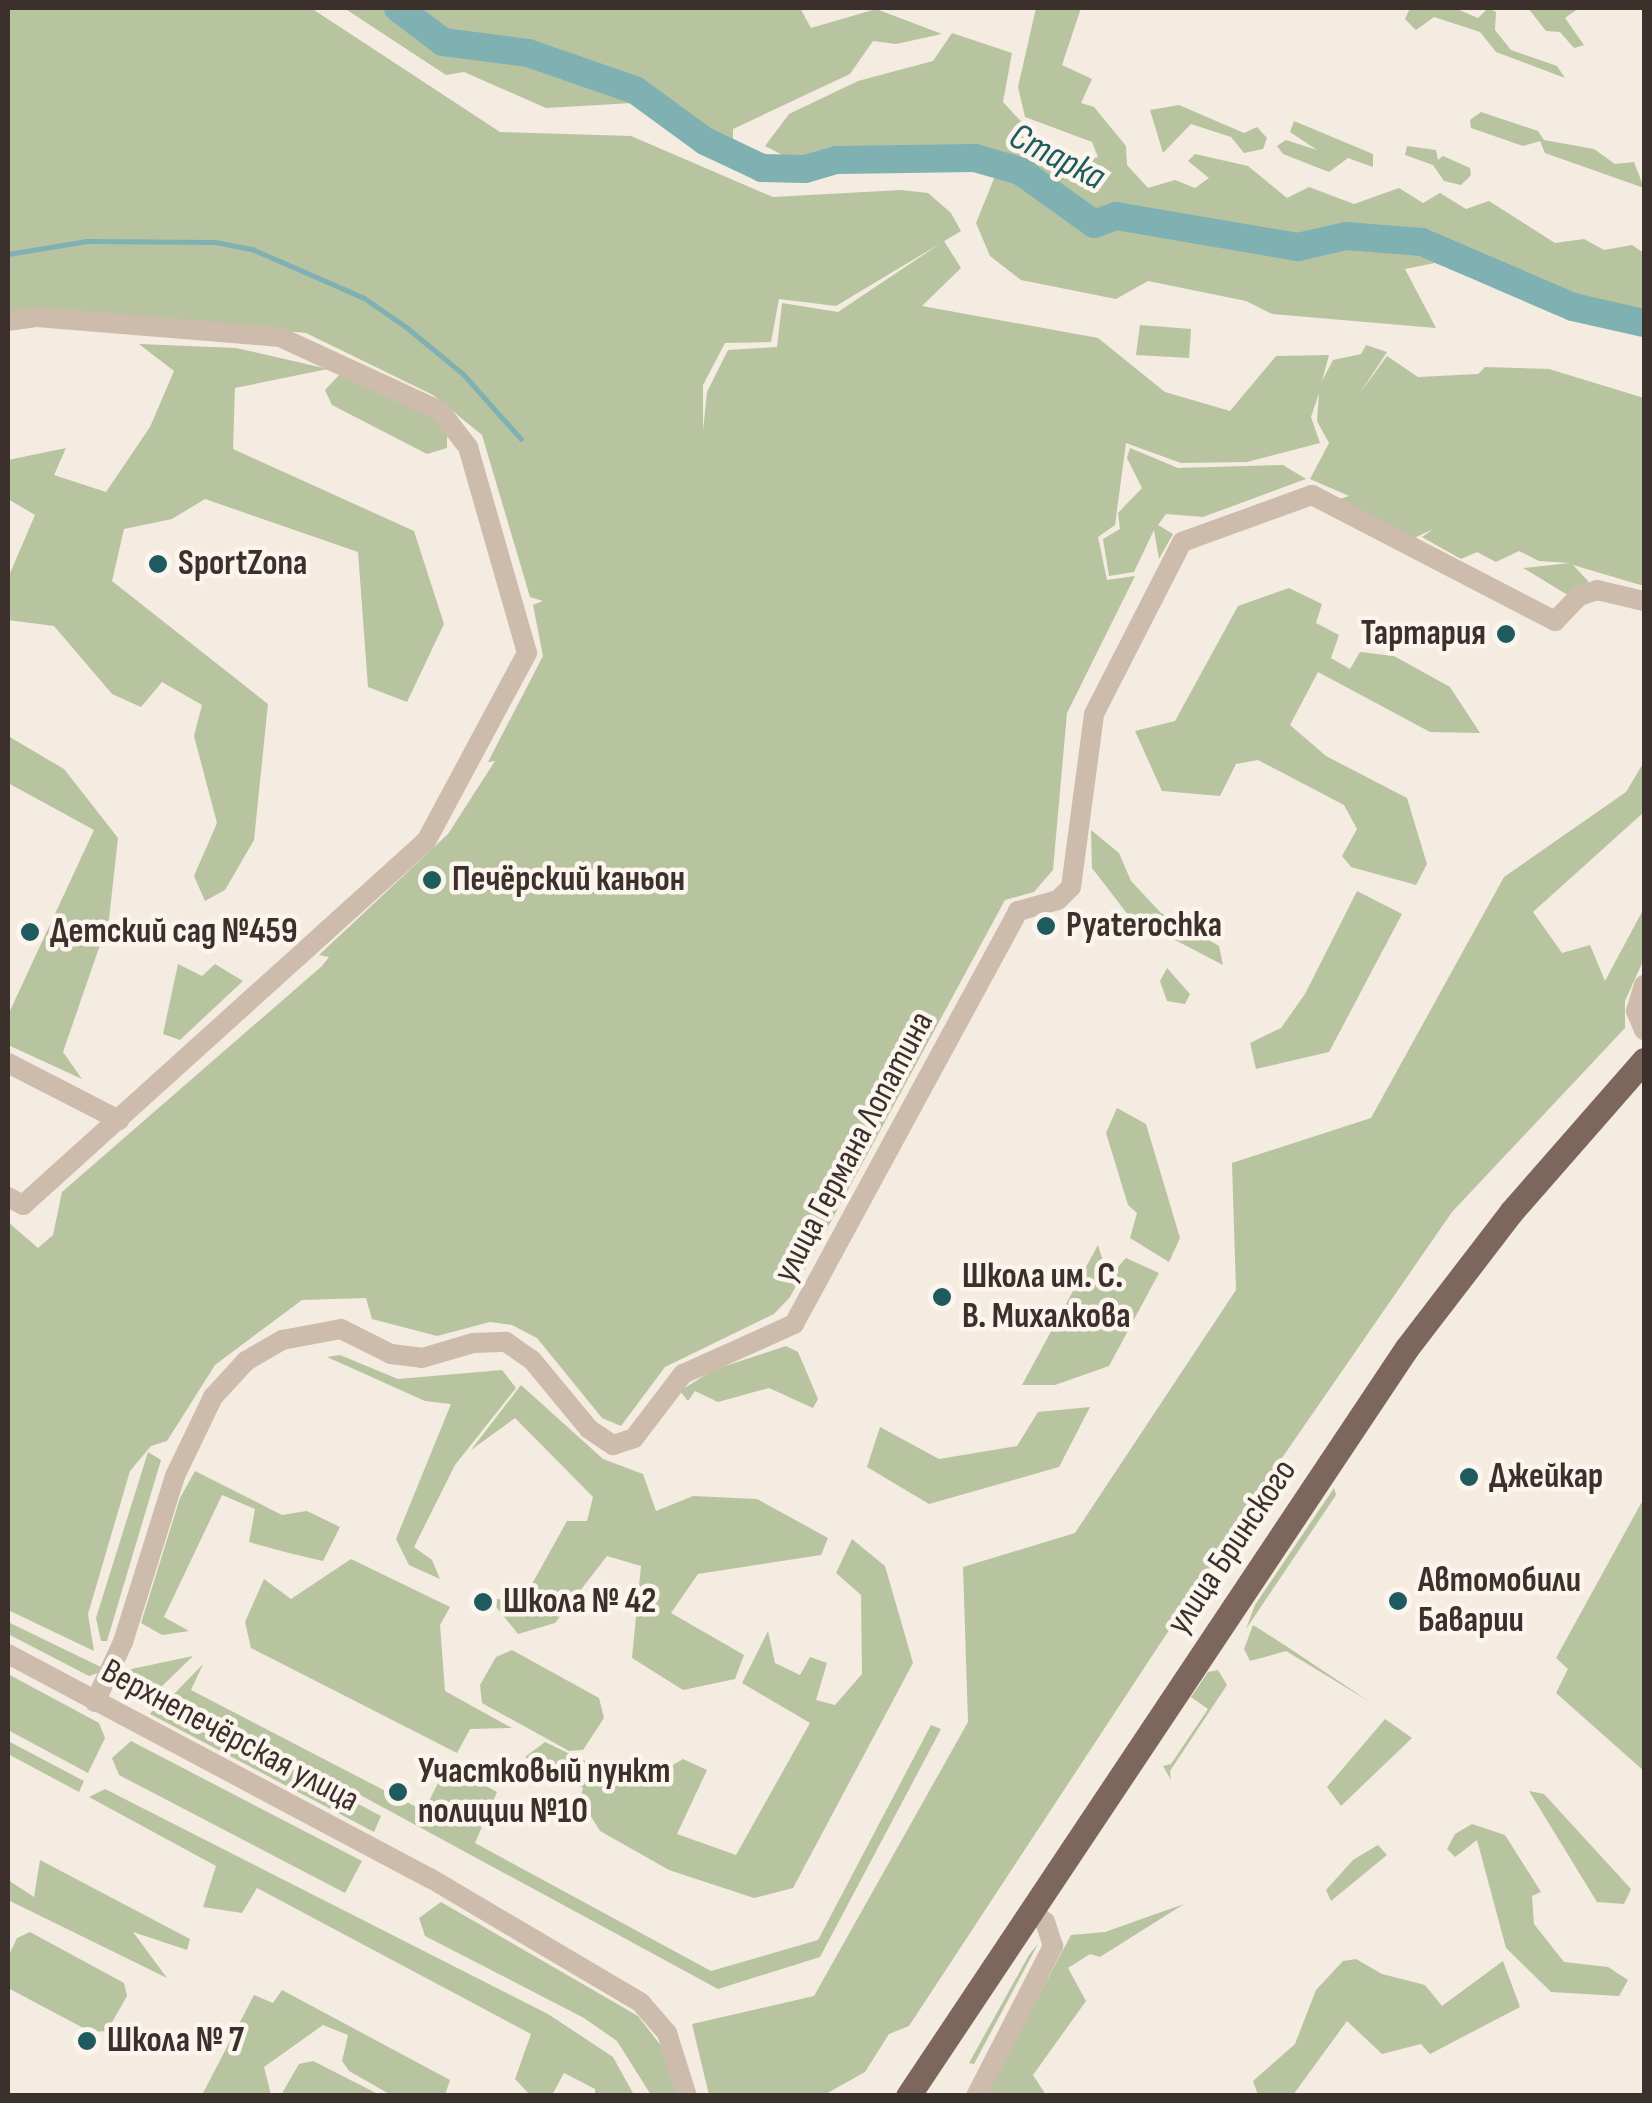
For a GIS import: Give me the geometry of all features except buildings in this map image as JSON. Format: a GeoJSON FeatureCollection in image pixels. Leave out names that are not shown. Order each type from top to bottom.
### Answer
{"type":"FeatureCollection","features":[{"type":"Feature","properties":{"kind":"main road","name":"улица Бринского"},"geometry":{"type":"LineString","coordinates":[[908,2096],[1406,1349],[1510,1212],[1644,1060]]}},
{"type":"Feature","properties":{"kind":"street"},"geometry":{"type":"LineString","coordinates":[[8,321],[36,317],[280,337],[328,354],[451,420],[468,447],[526,637],[521,669],[426,841],[23,1205],[8,1197]]}},
{"type":"Feature","properties":{"kind":"street","name":"улица Германа Лопатина"},"geometry":{"type":"LineString","coordinates":[[95,1702],[123,1642],[175,1476],[213,1397],[246,1360],[282,1340],[341,1329],[391,1354],[422,1358],[473,1343],[506,1342],[532,1360],[589,1430],[613,1445],[634,1438],[683,1374],[794,1324],[1018,911],[1058,900],[1071,887],[1094,714],[1182,542],[1312,494],[1555,621],[1579,596],[1597,590],[1637,598]]}},
{"type":"Feature","properties":{"kind":"street"},"geometry":{"type":"LineString","coordinates":[[1644,984],[1636,1010],[1644,1030]]}},
{"type":"Feature","properties":{"kind":"street"},"geometry":{"type":"LineString","coordinates":[[8,1063],[119,1120]]}},
{"type":"Feature","properties":{"kind":"street","name":"Верхнепечёрская улица"},"geometry":{"type":"LineString","coordinates":[[8,1654],[430,1878],[641,2003],[667,2033],[687,2096]]}},
{"type":"Feature","properties":{"kind":"street"},"geometry":{"type":"LineString","coordinates":[[976,2096],[1052,1946],[1045,1922],[1031,1911]]}},
{"type":"Feature","properties":{"kind":"green space"},"geometry":{"type":"Polygon","coordinates":[[[8,8],[311,8],[500,132],[631,136],[773,197],[901,190],[928,193],[951,213],[961,231],[944,241],[961,268],[922,306],[1098,338],[1165,392],[1230,411],[1276,356],[1329,355],[1322,381],[1333,360],[1361,354],[1366,345],[1387,352],[1360,393],[1387,356],[1418,377],[1478,374],[1485,367],[1549,369],[1644,398],[1644,586],[1573,565],[1588,581],[1587,596],[1571,597],[1523,568],[1570,563],[1539,561],[1519,551],[1496,562],[1477,552],[1461,559],[1422,537],[1433,529],[1408,541],[1324,504],[1349,496],[1310,479],[1329,443],[1317,421],[1319,393],[1311,417],[1320,443],[1247,462],[1181,463],[1126,443],[1115,525],[1098,537],[1107,580],[1135,576],[1067,713],[1053,870],[1034,892],[1005,900],[790,1297],[774,1314],[665,1367],[621,1426],[602,1418],[537,1338],[512,1325],[490,1322],[437,1336],[372,1319],[366,1298],[302,1300],[215,1365],[167,1441],[151,1446],[130,1471],[88,1614],[94,1651],[8,1610],[8,1222],[38,1248],[53,1235],[62,1192],[322,966],[329,957],[319,955],[448,834],[495,761],[488,762],[543,656],[533,605],[543,601],[530,597],[482,435],[433,395],[306,333],[40,309],[8,312],[8,8]],[[941,243],[836,306],[779,299],[771,342],[725,343],[703,385],[703,431],[707,392],[728,350],[777,347],[782,303],[838,312],[941,243]]]}},
{"type":"Feature","properties":{"kind":"green space"},"geometry":{"type":"Polygon","coordinates":[[[344,8],[387,8],[438,45],[463,50],[459,39],[433,29],[411,8],[800,8],[811,28],[876,9],[942,34],[896,44],[873,41],[850,74],[733,129],[733,149],[677,114],[633,103],[546,108],[464,72],[446,75],[344,8]]]}},
{"type":"Feature","properties":{"kind":"green space"},"geometry":{"type":"Polygon","coordinates":[[[1036,8],[1081,8],[1062,65],[1092,79],[1081,103],[1094,107],[1126,146],[1127,165],[1148,188],[1175,180],[1195,188],[1209,178],[1188,161],[1195,154],[1248,166],[1287,198],[1309,187],[1354,204],[1399,188],[1423,203],[1440,193],[1466,209],[1489,201],[1555,243],[1584,239],[1604,250],[1632,245],[1644,253],[1644,329],[1575,320],[1435,263],[1405,269],[1436,328],[1272,314],[1246,301],[1148,281],[1116,299],[1021,280],[990,256],[976,223],[995,176],[939,164],[802,165],[765,146],[789,114],[858,81],[933,61],[952,33],[1012,53],[1003,102],[1042,144],[1078,163],[1098,157],[1092,142],[1025,117],[1018,87],[1036,8]]]}},
{"type":"Feature","properties":{"kind":"green space"},"geometry":{"type":"Polygon","coordinates":[[[1410,8],[1455,8],[1478,18],[1488,8],[1496,12],[1495,30],[1511,50],[1557,66],[1565,78],[1496,52],[1480,32],[1434,17],[1416,30],[1405,19],[1410,8]]]}},
{"type":"Feature","properties":{"kind":"green space"},"geometry":{"type":"Polygon","coordinates":[[[1528,8],[1579,8],[1565,18],[1584,45],[1574,48],[1560,32],[1546,31],[1528,8]]]}},
{"type":"Feature","properties":{"kind":"green space"},"geometry":{"type":"Polygon","coordinates":[[[1179,105],[1244,133],[1257,127],[1267,138],[1263,149],[1244,153],[1231,137],[1191,124],[1163,153],[1150,110],[1179,105]]]}},
{"type":"Feature","properties":{"kind":"green space"},"geometry":{"type":"Polygon","coordinates":[[[1481,112],[1538,131],[1544,140],[1594,149],[1615,164],[1634,162],[1644,188],[1545,153],[1540,141],[1523,146],[1471,128],[1470,120],[1481,112]]]}},
{"type":"Feature","properties":{"kind":"green space"},"geometry":{"type":"Polygon","coordinates":[[[1294,121],[1373,154],[1373,167],[1348,158],[1329,172],[1283,154],[1277,146],[1286,140],[1317,150],[1290,132],[1294,121]]]}},
{"type":"Feature","properties":{"kind":"green space"},"geometry":{"type":"Polygon","coordinates":[[[1407,146],[1436,150],[1438,160],[1443,156],[1470,168],[1471,175],[1461,185],[1444,181],[1433,165],[1405,155],[1407,146]]]}},
{"type":"Feature","properties":{"kind":"green space"},"geometry":{"type":"Polygon","coordinates":[[[1140,325],[1191,329],[1189,358],[1136,355],[1140,325]]]}},
{"type":"Feature","properties":{"kind":"green space"},"geometry":{"type":"Polygon","coordinates":[[[139,344],[236,348],[328,369],[235,388],[233,449],[414,531],[444,624],[407,702],[368,687],[358,552],[205,499],[172,519],[124,529],[112,581],[268,704],[254,840],[225,890],[205,901],[194,876],[217,823],[194,736],[202,705],[162,682],[141,707],[112,694],[54,626],[8,620],[8,578],[35,515],[8,499],[8,460],[66,448],[54,475],[106,492],[150,427],[174,371],[139,344]]]}},
{"type":"Feature","properties":{"kind":"green space"},"geometry":{"type":"Polygon","coordinates":[[[341,373],[435,417],[447,428],[447,448],[427,454],[332,405],[325,390],[341,373]]]}},
{"type":"Feature","properties":{"kind":"green space"},"geometry":{"type":"Polygon","coordinates":[[[1130,448],[1178,468],[1283,465],[1306,479],[1203,517],[1166,514],[1158,525],[1173,534],[1159,559],[1154,530],[1134,572],[1109,576],[1103,539],[1120,529],[1118,513],[1142,488],[1127,458],[1130,448]]]}},
{"type":"Feature","properties":{"kind":"green space"},"geometry":{"type":"Polygon","coordinates":[[[1289,588],[1322,604],[1316,623],[1339,635],[1331,658],[1350,669],[1360,652],[1394,656],[1450,687],[1480,733],[1430,732],[1318,672],[1290,725],[1326,756],[1407,798],[1427,864],[1416,885],[1351,867],[1342,856],[1357,829],[1344,805],[1258,760],[1236,764],[1220,796],[1162,791],[1135,731],[1175,721],[1238,606],[1289,588]]]}},
{"type":"Feature","properties":{"kind":"green space"},"geometry":{"type":"Polygon","coordinates":[[[8,736],[64,769],[118,838],[109,919],[63,1052],[82,1079],[8,1045],[8,1015],[94,830],[8,783],[8,736]]]}},
{"type":"Feature","properties":{"kind":"green space"},"geometry":{"type":"Polygon","coordinates":[[[1644,762],[1644,812],[1533,912],[1562,953],[1590,945],[1605,981],[1644,908],[1644,959],[1625,1001],[1625,1028],[1452,1212],[1284,1455],[909,2026],[889,2034],[865,2072],[824,2095],[709,2095],[692,2024],[814,1996],[968,1722],[963,1567],[1075,1533],[1236,1290],[1232,1163],[1371,1118],[1504,877],[1626,792],[1644,762]]]}},
{"type":"Feature","properties":{"kind":"green space"},"geometry":{"type":"Polygon","coordinates":[[[1091,830],[1119,853],[1131,881],[1161,913],[1219,946],[1223,965],[1129,916],[1092,868],[1091,830]]]}},
{"type":"Feature","properties":{"kind":"green space"},"geometry":{"type":"Polygon","coordinates":[[[1357,891],[1402,914],[1329,1052],[1256,1069],[1250,1043],[1281,1028],[1305,994],[1357,891]]]}},
{"type":"Feature","properties":{"kind":"green space"},"geometry":{"type":"Polygon","coordinates":[[[178,964],[202,976],[215,964],[243,981],[180,1040],[163,1034],[178,964]]]}},
{"type":"Feature","properties":{"kind":"green space"},"geometry":{"type":"Polygon","coordinates":[[[1167,968],[1190,994],[1185,1004],[1167,1001],[1160,981],[1167,968]]]}},
{"type":"Feature","properties":{"kind":"green space"},"geometry":{"type":"Polygon","coordinates":[[[1117,1108],[1146,1124],[1180,1238],[1169,1262],[1130,1238],[1137,1213],[1128,1205],[1106,1133],[1117,1108]]]}},
{"type":"Feature","properties":{"kind":"green space"},"geometry":{"type":"Polygon","coordinates":[[[1098,1245],[1103,1261],[1118,1267],[1126,1258],[1159,1273],[1109,1366],[1055,1385],[1022,1385],[1098,1245]]]}},
{"type":"Feature","properties":{"kind":"green space"},"geometry":{"type":"Polygon","coordinates":[[[786,1346],[798,1352],[818,1399],[813,1408],[769,1388],[718,1402],[695,1391],[688,1401],[680,1391],[713,1370],[786,1346]]]}},
{"type":"Feature","properties":{"kind":"green space"},"geometry":{"type":"Polygon","coordinates":[[[340,1355],[398,1379],[502,1370],[516,1388],[455,1465],[414,1547],[432,1560],[440,1579],[409,1565],[396,1539],[451,1404],[425,1401],[327,1357],[340,1355]]]}},
{"type":"Feature","properties":{"kind":"green space"},"geometry":{"type":"Polygon","coordinates":[[[521,1385],[603,1459],[643,1474],[656,1511],[693,1496],[757,1499],[828,1538],[821,1555],[698,1574],[671,1613],[744,1655],[735,1679],[683,1690],[632,1658],[641,1566],[607,1556],[555,1623],[518,1634],[489,1598],[522,1602],[567,1521],[587,1521],[593,1497],[515,1418],[471,1450],[521,1385]]]}},
{"type":"Feature","properties":{"kind":"green space"},"geometry":{"type":"Polygon","coordinates":[[[1090,1407],[1059,1467],[929,1504],[867,1467],[880,1427],[939,1459],[1017,1446],[1038,1412],[1090,1407]]]}},
{"type":"Feature","properties":{"kind":"green space"},"geometry":{"type":"Polygon","coordinates":[[[148,1452],[161,1460],[107,1641],[101,1641],[96,1618],[148,1452]]]}},
{"type":"Feature","properties":{"kind":"green space"},"geometry":{"type":"Polygon","coordinates":[[[195,1471],[282,1515],[307,1511],[340,1527],[323,1561],[289,1553],[249,1542],[255,1509],[222,1495],[164,1617],[189,1631],[162,1635],[141,1623],[180,1498],[195,1471]]]}},
{"type":"Feature","properties":{"kind":"green space"},"geometry":{"type":"Polygon","coordinates":[[[1334,1488],[1336,1495],[1246,1629],[1255,1605],[1334,1488]]]}},
{"type":"Feature","properties":{"kind":"green space"},"geometry":{"type":"Polygon","coordinates":[[[1644,1498],[1644,1771],[1556,1693],[1568,1669],[1556,1658],[1644,1498]]]}},
{"type":"Feature","properties":{"kind":"green space"},"geometry":{"type":"Polygon","coordinates":[[[852,1539],[885,1566],[913,1663],[793,1888],[754,1898],[669,1870],[600,1831],[580,1799],[583,1788],[525,1757],[545,1742],[637,1786],[683,1759],[707,1770],[677,1834],[736,1855],[810,1723],[742,1683],[768,1631],[775,1663],[800,1675],[810,1657],[827,1663],[816,1700],[835,1705],[862,1674],[861,1595],[836,1573],[852,1539]]]}},
{"type":"Feature","properties":{"kind":"green space"},"geometry":{"type":"Polygon","coordinates":[[[351,1559],[450,1607],[440,1625],[445,1691],[512,1728],[470,1729],[457,1753],[251,1648],[245,1622],[264,1579],[291,1599],[351,1559]]]}},
{"type":"Feature","properties":{"kind":"green space"},"geometry":{"type":"Polygon","coordinates":[[[8,1622],[107,1670],[89,1676],[8,1634],[8,1622]]]}},
{"type":"Feature","properties":{"kind":"green space"},"geometry":{"type":"Polygon","coordinates":[[[1253,1625],[1370,1702],[1286,1651],[1250,1661],[1244,1649],[1253,1625]]]}},
{"type":"Feature","properties":{"kind":"green space"},"geometry":{"type":"Polygon","coordinates":[[[512,1650],[599,1698],[604,1718],[583,1750],[569,1751],[482,1703],[480,1685],[496,1657],[512,1650]]]}},
{"type":"Feature","properties":{"kind":"green space"},"geometry":{"type":"Polygon","coordinates":[[[193,1656],[159,1689],[122,1671],[193,1656]]]}},
{"type":"Feature","properties":{"kind":"green space"},"geometry":{"type":"Polygon","coordinates":[[[203,1664],[191,1690],[424,1811],[447,1765],[497,1792],[475,1843],[711,1971],[818,1940],[931,1725],[941,1729],[820,1957],[718,1989],[174,1694],[203,1664]]]}},
{"type":"Feature","properties":{"kind":"green space"},"geometry":{"type":"Polygon","coordinates":[[[1218,1670],[1227,1685],[1170,1771],[1171,1780],[1163,1766],[1171,1764],[1208,1709],[1191,1697],[1208,1672],[1218,1670]]]}},
{"type":"Feature","properties":{"kind":"green space"},"geometry":{"type":"Polygon","coordinates":[[[8,1674],[99,1723],[105,1738],[88,1773],[8,1730],[8,1674]]]}},
{"type":"Feature","properties":{"kind":"green space"},"geometry":{"type":"Polygon","coordinates":[[[160,1699],[381,1816],[374,1832],[150,1714],[160,1699]]]}},
{"type":"Feature","properties":{"kind":"green space"},"geometry":{"type":"Polygon","coordinates":[[[1385,1719],[1412,1738],[1341,1806],[1327,1787],[1385,1719]]]}},
{"type":"Feature","properties":{"kind":"green space"},"geometry":{"type":"Polygon","coordinates":[[[8,1741],[84,1781],[79,1792],[8,1754],[8,1741]]]}},
{"type":"Feature","properties":{"kind":"green space"},"geometry":{"type":"Polygon","coordinates":[[[131,1741],[362,1861],[345,1893],[119,1775],[112,1758],[131,1741]]]}},
{"type":"Feature","properties":{"kind":"green space"},"geometry":{"type":"Polygon","coordinates":[[[105,1789],[548,2014],[613,2057],[634,2095],[595,2095],[595,2089],[564,2073],[552,2095],[530,2095],[515,2079],[531,2034],[257,1888],[242,1913],[203,1907],[216,1866],[89,1797],[105,1789]]]}},
{"type":"Feature","properties":{"kind":"green space"},"geometry":{"type":"Polygon","coordinates":[[[1529,1791],[1544,1794],[1631,1889],[1624,1904],[1597,1902],[1529,1791]]]}},
{"type":"Feature","properties":{"kind":"green space"},"geometry":{"type":"Polygon","coordinates":[[[1472,1824],[1505,1835],[1541,1892],[1532,1896],[1534,1924],[1564,1962],[1608,1967],[1628,1980],[1619,1996],[1551,1992],[1506,1948],[1477,1840],[1455,1857],[1447,1849],[1455,1834],[1472,1824]]]}},
{"type":"Feature","properties":{"kind":"green space"},"geometry":{"type":"Polygon","coordinates":[[[1378,1845],[1387,1855],[1331,1901],[1326,1890],[1353,1860],[1378,1845]]]}},
{"type":"Feature","properties":{"kind":"green space"},"geometry":{"type":"Polygon","coordinates":[[[40,1860],[190,1939],[187,1950],[133,1932],[167,1978],[8,1900],[8,1880],[34,1897],[40,1860]]]}},
{"type":"Feature","properties":{"kind":"green space"},"geometry":{"type":"Polygon","coordinates":[[[441,1902],[638,2016],[662,2047],[679,2095],[651,2095],[617,2041],[584,2018],[425,1936],[419,1918],[441,1902]]]}},
{"type":"Feature","properties":{"kind":"green space"},"geometry":{"type":"Polygon","coordinates":[[[1184,1904],[1100,1957],[1090,1954],[1068,1968],[1086,2001],[1033,2075],[1046,2095],[985,2096],[1071,1935],[1105,1932],[1184,1904]]]}},
{"type":"Feature","properties":{"kind":"green space"},"geometry":{"type":"Polygon","coordinates":[[[30,1932],[124,1983],[127,1996],[107,2031],[91,2032],[8,1988],[8,1957],[17,1938],[30,1932]]]}},
{"type":"Feature","properties":{"kind":"green space"},"geometry":{"type":"Polygon","coordinates":[[[1038,1944],[974,2064],[969,2063],[1029,1955],[1038,1944]]]}},
{"type":"Feature","properties":{"kind":"green space"},"geometry":{"type":"Polygon","coordinates":[[[1356,1959],[1382,1974],[1425,1985],[1442,2006],[1503,1961],[1520,2007],[1430,2054],[1421,2044],[1382,2054],[1347,2021],[1293,2095],[1258,2095],[1253,2081],[1295,2044],[1316,1990],[1343,1961],[1356,1959]]]}},
{"type":"Feature","properties":{"kind":"green space"},"geometry":{"type":"Polygon","coordinates":[[[282,1990],[450,2080],[445,2095],[391,2095],[349,2071],[342,2061],[348,2035],[323,2025],[264,2067],[271,2095],[202,2095],[254,1995],[273,2003],[282,1990]]]}},
{"type":"Feature","properties":{"kind":"green space"},"geometry":{"type":"Polygon","coordinates":[[[313,2061],[380,2095],[281,2095],[299,2064],[313,2061]]]}},
{"type":"Feature","properties":{"kind":"waterway","name":"Старка"},"geometry":{"type":"LineString","coordinates":[[398,8],[443,42],[528,53],[635,90],[705,141],[762,168],[805,169],[837,160],[975,158],[1020,171],[1094,224],[1116,216],[1298,247],[1346,236],[1422,242],[1573,307],[1644,323]]}},
{"type":"Feature","properties":{"kind":"waterway"},"geometry":{"type":"LineString","coordinates":[[8,254],[87,241],[215,242],[252,249],[364,298],[406,327],[463,374],[521,439]]}},
{"type":"Feature","properties":{"kind":"place","name":"SportZona"},"geometry":{"type":"Point","coordinates":[158,564]}},
{"type":"Feature","properties":{"kind":"place","name":"Тартария"},"geometry":{"type":"Point","coordinates":[1506,634]}},
{"type":"Feature","properties":{"kind":"place","name":"Печёрский каньон"},"geometry":{"type":"Point","coordinates":[432,880]}},
{"type":"Feature","properties":{"kind":"place","name":"Pyaterochka"},"geometry":{"type":"Point","coordinates":[1046,926]}},
{"type":"Feature","properties":{"kind":"place","name":"Детский сад №459"},"geometry":{"type":"Point","coordinates":[30,932]}},
{"type":"Feature","properties":{"kind":"place","name":"Школа им. С. В. Михалкова"},"geometry":{"type":"Point","coordinates":[942,1297]}},
{"type":"Feature","properties":{"kind":"place","name":"Джейкар"},"geometry":{"type":"Point","coordinates":[1469,1477]}},
{"type":"Feature","properties":{"kind":"place","name":"Автомобили Баварии"},"geometry":{"type":"Point","coordinates":[1398,1601]}},
{"type":"Feature","properties":{"kind":"place","name":"Школа № 42"},"geometry":{"type":"Point","coordinates":[483,1602]}},
{"type":"Feature","properties":{"kind":"place","name":"Участковый пункт полиции №10"},"geometry":{"type":"Point","coordinates":[398,1792]}},
{"type":"Feature","properties":{"kind":"place","name":"Школа № 7"},"geometry":{"type":"Point","coordinates":[87,2041]}}]}
